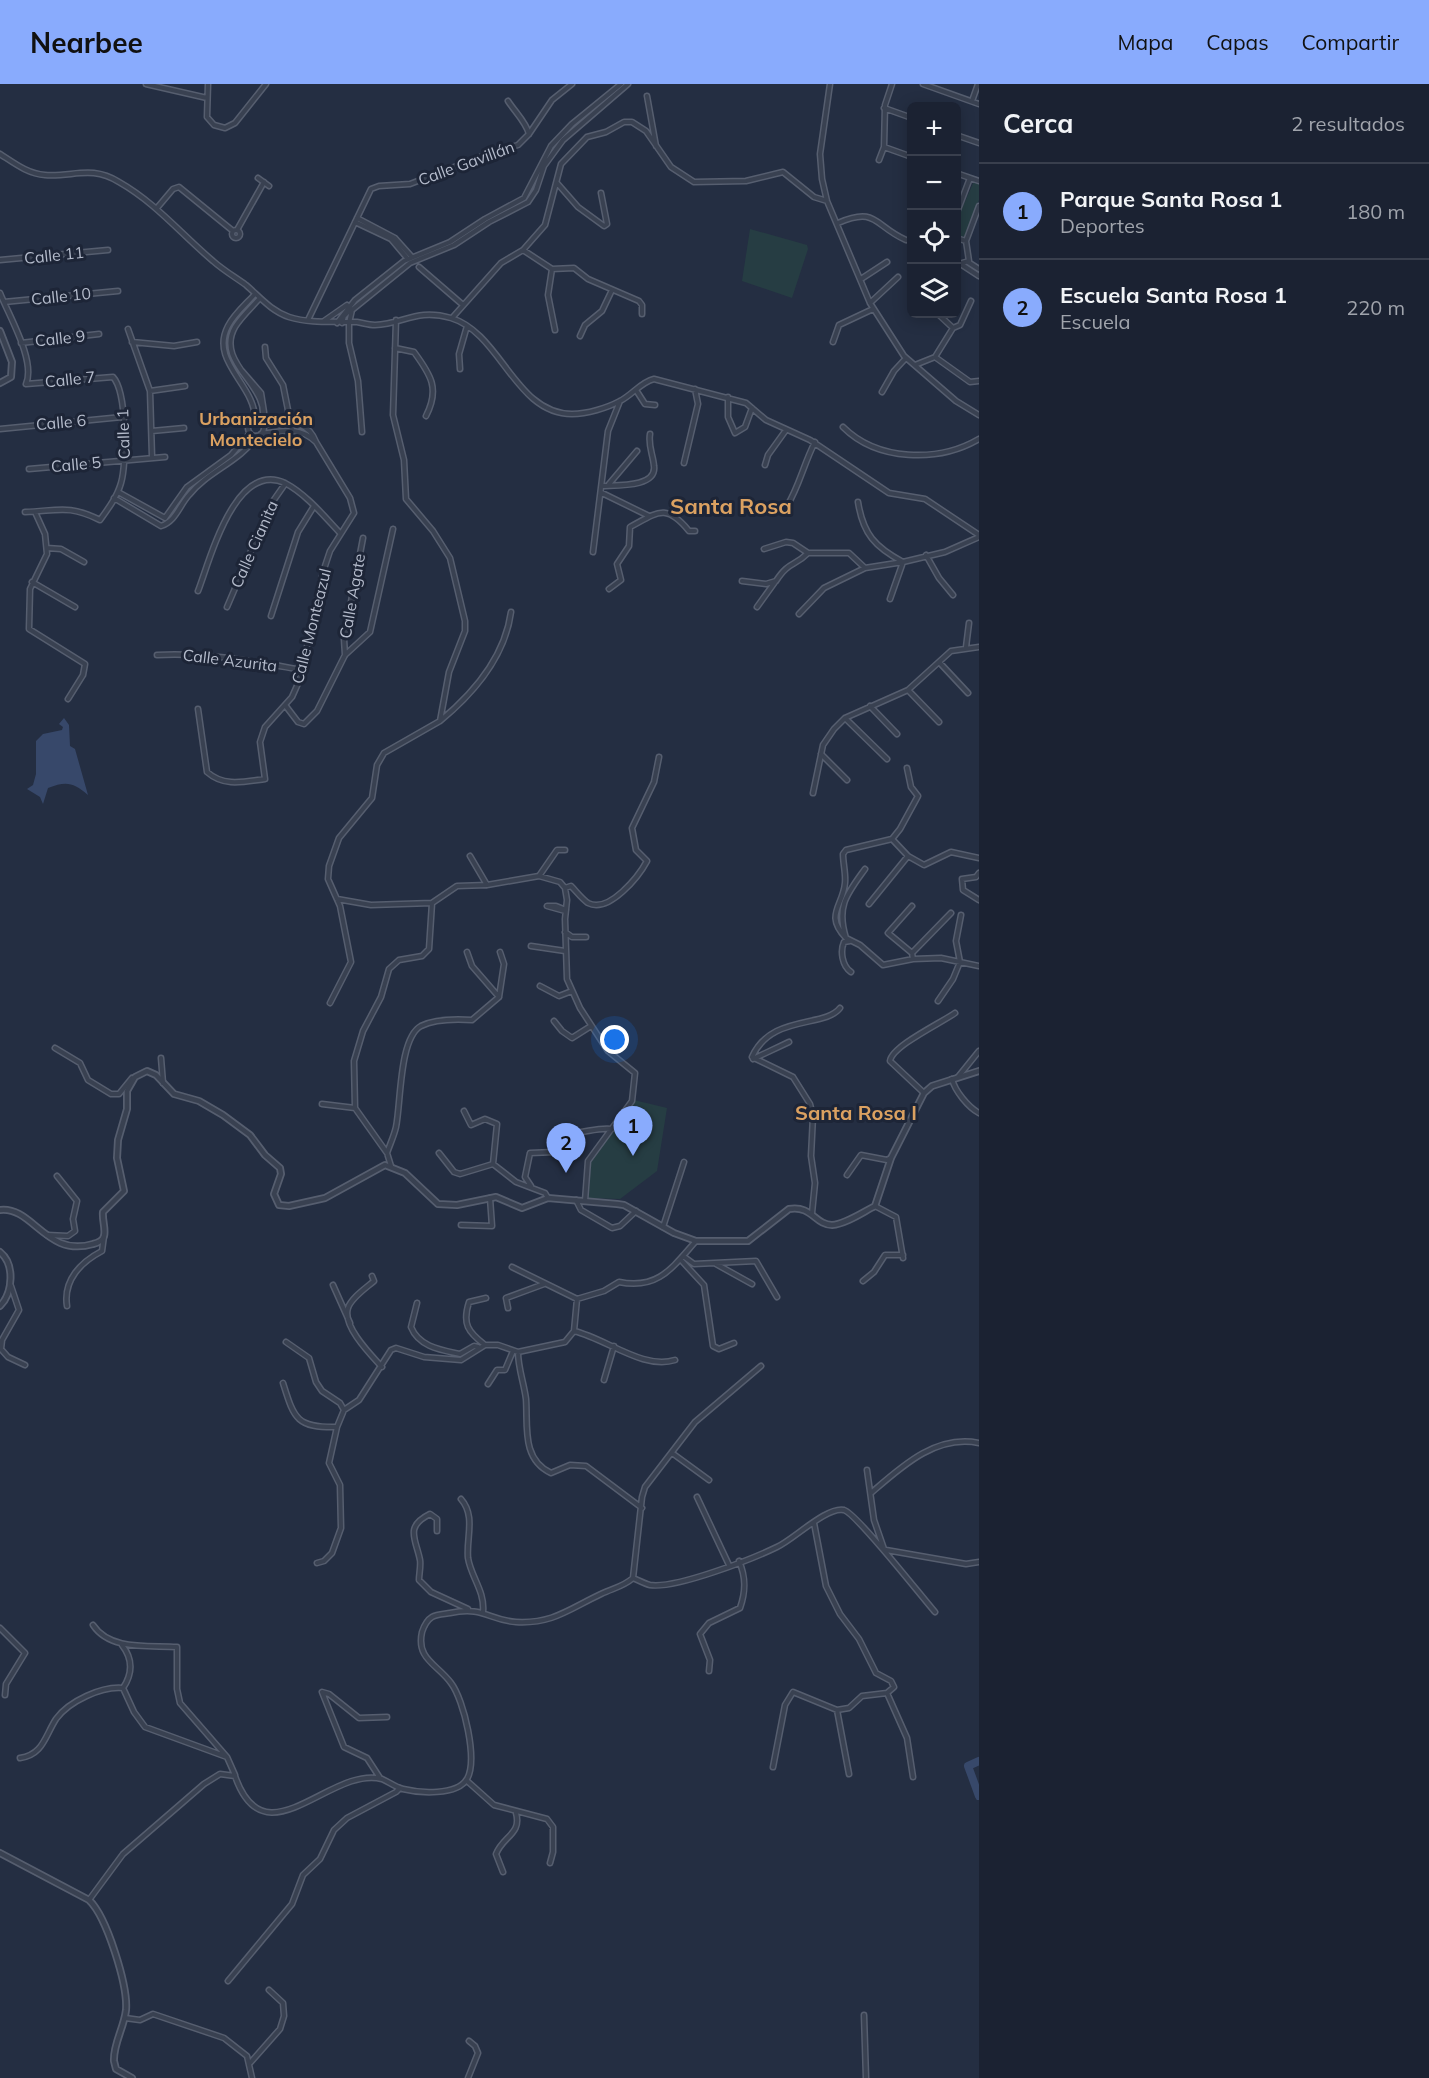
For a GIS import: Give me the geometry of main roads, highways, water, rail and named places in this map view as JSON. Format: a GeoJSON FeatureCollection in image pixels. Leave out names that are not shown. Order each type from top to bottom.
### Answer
{"type":"FeatureCollection","features":[{"type":"Feature","properties":{"kind":"water"},"geometry":{"type":"Polygon","coordinates":[[[64,718],[69,725],[70,746],[75,749],[88,795],[73,785],[60,784],[48,788],[43,804],[40,797],[27,789],[33,785],[36,774],[36,741],[43,734],[62,730],[63,727],[59,724],[64,718]]]}},
{"type":"Feature","properties":{"kind":"waterway"},"geometry":{"type":"LineString","coordinates":[[979,1761],[968,1766],[979,1796]]}},
{"type":"Feature","properties":{"kind":"place","name":"Parque Santa Rosa 1"},"geometry":{"type":"Point","coordinates":[633,1156]}},
{"type":"Feature","properties":{"kind":"place","name":"Escuela Santa Rosa 1"},"geometry":{"type":"Point","coordinates":[566,1173]}},
{"type":"Feature","properties":{"kind":"district","name":"Urbanización Montecielo"},"geometry":{"type":"Point","coordinates":[256,428]}},
{"type":"Feature","properties":{"kind":"district","name":"Santa Rosa"},"geometry":{"type":"Point","coordinates":[731,506]}},
{"type":"Feature","properties":{"kind":"district","name":"Santa Rosa I"},"geometry":{"type":"Point","coordinates":[856,1112]}}]}
